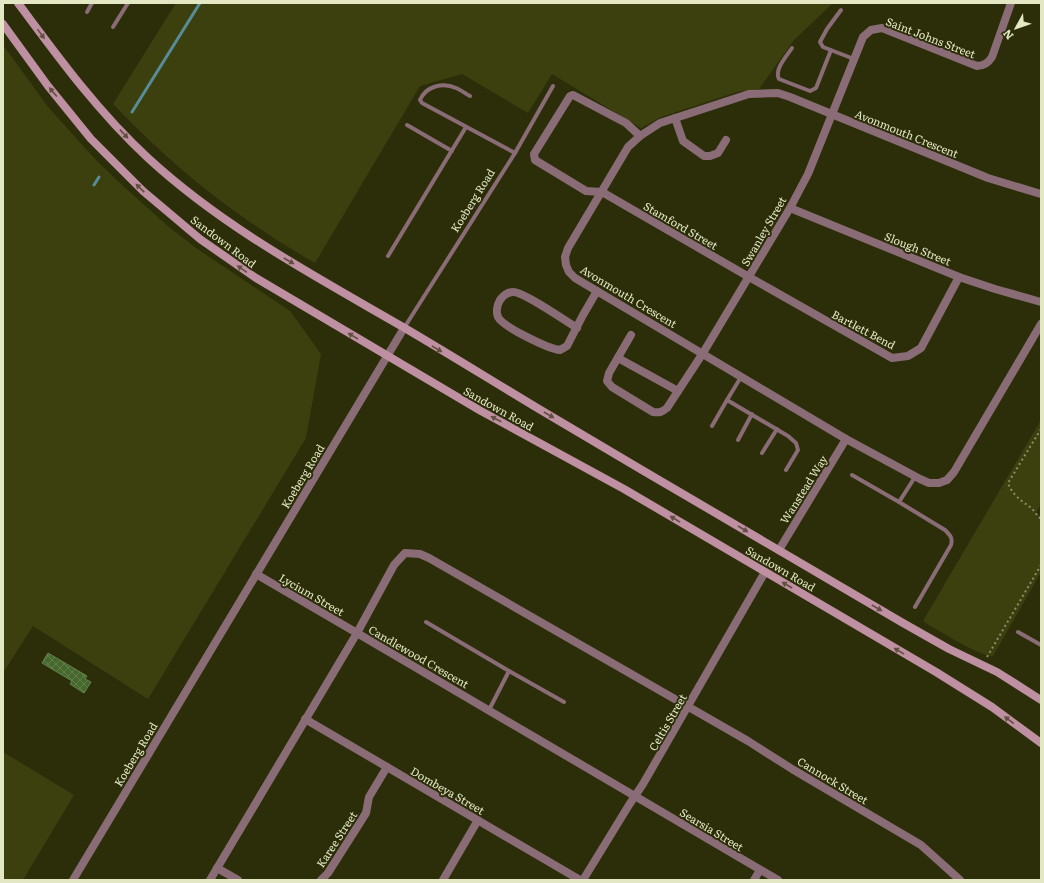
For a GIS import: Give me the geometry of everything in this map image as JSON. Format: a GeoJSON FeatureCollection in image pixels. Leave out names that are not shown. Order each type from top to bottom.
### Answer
{"type":"FeatureCollection","features":[{"type":"Feature","properties":{"kind":"main road","name":"Sandown Road"},"geometry":{"type":"LineString","coordinates":[[18,3],[64,66],[97,106],[134,144],[175,182],[226,220],[277,254],[404,328],[536,408],[949,649],[997,672],[1041,700]]}},
{"type":"Feature","properties":{"kind":"main road","name":"Sandown Road"},"geometry":{"type":"LineString","coordinates":[[3,24],[48,86],[91,139],[143,191],[200,239],[256,278],[481,411],[624,488],[936,672],[992,707],[1041,743]]}},
{"type":"Feature","properties":{"kind":"street","name":"Saint Johns Street"},"geometry":{"type":"LineString","coordinates":[[832,114],[863,37],[871,30],[882,28],[980,66],[987,63],[992,57],[1011,3]]}},
{"type":"Feature","properties":{"kind":"street","name":"Avonmouth Crescent"},"geometry":{"type":"LineString","coordinates":[[1041,194],[988,178],[784,95],[778,93],[749,94],[660,123],[640,136],[628,148],[568,248],[566,257],[566,265],[571,274],[597,291],[846,439],[915,477],[929,483],[939,483],[947,480],[954,472],[1041,324]]}},
{"type":"Feature","properties":{"kind":"street"},"geometry":{"type":"LineString","coordinates":[[602,192],[586,191],[535,160],[534,154],[570,96],[573,95],[626,123],[640,136]]}},
{"type":"Feature","properties":{"kind":"street","name":"Swanley Street"},"geometry":{"type":"LineString","coordinates":[[618,358],[609,373],[607,381],[609,384],[653,412],[663,412],[703,353],[790,208],[808,174],[832,114]]}},
{"type":"Feature","properties":{"kind":"street"},"geometry":{"type":"LineString","coordinates":[[675,118],[683,141],[704,156],[710,156],[718,153],[726,140]]}},
{"type":"Feature","properties":{"kind":"street","name":"Stamford Street"},"geometry":{"type":"LineString","coordinates":[[602,192],[748,277]]}},
{"type":"Feature","properties":{"kind":"street","name":"Slough Street"},"geometry":{"type":"LineString","coordinates":[[790,208],[959,277],[1041,302]]}},
{"type":"Feature","properties":{"kind":"street","name":"Bartlett Bend"},"geometry":{"type":"LineString","coordinates":[[748,277],[888,356],[898,358],[908,356],[917,351],[924,344],[959,277]]}},
{"type":"Feature","properties":{"kind":"street"},"geometry":{"type":"LineString","coordinates":[[577,328],[522,294],[513,292],[507,293],[499,301],[497,310],[501,322],[532,340],[556,350],[560,350],[567,346],[577,328],[583,315],[597,291]]}},
{"type":"Feature","properties":{"kind":"street","name":"Koeberg Road"},"geometry":{"type":"LineString","coordinates":[[73,880],[404,328]]}},
{"type":"Feature","properties":{"kind":"street"},"geometry":{"type":"LineString","coordinates":[[631,335],[618,358],[678,391]]}},
{"type":"Feature","properties":{"kind":"street","name":"Wanstead Way"},"geometry":{"type":"LineString","coordinates":[[779,550],[846,439]]}},
{"type":"Feature","properties":{"kind":"street","name":"Cannock Street"},"geometry":{"type":"LineString","coordinates":[[357,633],[394,565],[406,553],[420,554],[689,706],[921,845],[960,880]]}},
{"type":"Feature","properties":{"kind":"street","name":"Celtis Street"},"geometry":{"type":"LineString","coordinates":[[583,880],[644,784],[765,572]]}},
{"type":"Feature","properties":{"kind":"street","name":"Lycium Street"},"geometry":{"type":"LineString","coordinates":[[256,574],[357,633]]}},
{"type":"Feature","properties":{"kind":"street","name":"Candlewood Crescent"},"geometry":{"type":"LineString","coordinates":[[210,880],[357,633],[635,796]]}},
{"type":"Feature","properties":{"kind":"street","name":"Dombeya Street"},"geometry":{"type":"LineString","coordinates":[[305,719],[580,880]]}},
{"type":"Feature","properties":{"kind":"street","name":"Karee Street"},"geometry":{"type":"LineString","coordinates":[[321,880],[328,873],[366,813],[368,797],[387,767]]}},
{"type":"Feature","properties":{"kind":"street","name":"Searsia Street"},"geometry":{"type":"LineString","coordinates":[[635,796],[778,880]]}},
{"type":"Feature","properties":{"kind":"street"},"geometry":{"type":"LineString","coordinates":[[443,880],[478,820]]}},
{"type":"Feature","properties":{"kind":"street"},"geometry":{"type":"LineString","coordinates":[[217,868],[238,880]]}},
{"type":"Feature","properties":{"kind":"street"},"geometry":{"type":"LineString","coordinates":[[754,880],[760,870]]}},
{"type":"Feature","properties":{"kind":"lane"},"geometry":{"type":"LineString","coordinates":[[87,12],[92,3]]}},
{"type":"Feature","properties":{"kind":"lane"},"geometry":{"type":"LineString","coordinates":[[112,27],[128,3]]}},
{"type":"Feature","properties":{"kind":"lane"},"geometry":{"type":"LineString","coordinates":[[841,10],[827,29],[820,42],[823,47],[854,59]]}},
{"type":"Feature","properties":{"kind":"lane"},"geometry":{"type":"LineString","coordinates":[[792,48],[778,70],[777,76],[779,79],[810,92],[816,88],[831,50]]}},
{"type":"Feature","properties":{"kind":"lane"},"geometry":{"type":"LineString","coordinates":[[470,96],[456,88],[448,86],[435,86],[429,88],[420,100],[422,103],[515,154]]}},
{"type":"Feature","properties":{"kind":"lane","name":"Koeberg Road"},"geometry":{"type":"LineString","coordinates":[[404,328],[515,154],[553,86]]}},
{"type":"Feature","properties":{"kind":"lane"},"geometry":{"type":"LineString","coordinates":[[407,124],[452,151]]}},
{"type":"Feature","properties":{"kind":"lane"},"geometry":{"type":"LineString","coordinates":[[388,256],[466,127]]}},
{"type":"Feature","properties":{"kind":"lane"},"geometry":{"type":"LineString","coordinates":[[712,426],[741,377]]}},
{"type":"Feature","properties":{"kind":"lane"},"geometry":{"type":"LineString","coordinates":[[727,400],[794,440],[798,445],[798,450],[786,470]]}},
{"type":"Feature","properties":{"kind":"lane"},"geometry":{"type":"LineString","coordinates":[[738,440],[752,414]]}},
{"type":"Feature","properties":{"kind":"lane"},"geometry":{"type":"LineString","coordinates":[[762,453],[777,429]]}},
{"type":"Feature","properties":{"kind":"lane"},"geometry":{"type":"LineString","coordinates":[[852,475],[900,502],[945,530],[951,536],[951,545],[915,607]]}},
{"type":"Feature","properties":{"kind":"lane"},"geometry":{"type":"LineString","coordinates":[[900,502],[915,477]]}},
{"type":"Feature","properties":{"kind":"lane"},"geometry":{"type":"LineString","coordinates":[[426,622],[564,702]]}},
{"type":"Feature","properties":{"kind":"lane"},"geometry":{"type":"LineString","coordinates":[[1018,632],[1041,644]]}},
{"type":"Feature","properties":{"kind":"lane"},"geometry":{"type":"LineString","coordinates":[[489,710],[509,671]]}},
{"type":"Feature","properties":{"kind":"path"},"geometry":{"type":"LineString","coordinates":[[1041,429],[1008,483],[1010,488],[1025,504],[1031,508],[1035,515],[1041,519]]}},
{"type":"Feature","properties":{"kind":"path"},"geometry":{"type":"LineString","coordinates":[[987,658],[1041,565]]}},
{"type":"Feature","properties":{"kind":"green space"},"geometry":{"type":"Polygon","coordinates":[[[176,3],[833,3],[794,40],[759,89],[737,92],[661,117],[641,128],[552,74],[528,113],[462,74],[420,86],[315,263],[260,229],[208,191],[159,150],[113,104],[176,3]]]}},
{"type":"Feature","properties":{"kind":"green space"},"geometry":{"type":"Polygon","coordinates":[[[3,45],[48,107],[96,160],[170,228],[196,248],[290,311],[321,354],[306,438],[148,699],[33,626],[3,673],[3,45]]]}},
{"type":"Feature","properties":{"kind":"green space"},"geometry":{"type":"Polygon","coordinates":[[[1041,420],[1041,504],[1036,513],[1041,516],[1041,572],[993,656],[987,655],[958,642],[923,621],[1041,420]]]}},
{"type":"Feature","properties":{"kind":"green space"},"geometry":{"type":"Polygon","coordinates":[[[3,752],[74,795],[23,880],[3,880],[3,752]]]}},
{"type":"Feature","properties":{"kind":"building"},"geometry":{"type":"Polygon","coordinates":[[[48,653],[87,676],[85,679],[91,682],[84,693],[70,684],[72,681],[42,663],[48,653]]]}},
{"type":"Feature","properties":{"kind":"waterway"},"geometry":{"type":"LineString","coordinates":[[132,112],[200,3]]}},
{"type":"Feature","properties":{"kind":"waterway"},"geometry":{"type":"LineString","coordinates":[[94,185],[99,177]]}}]}
